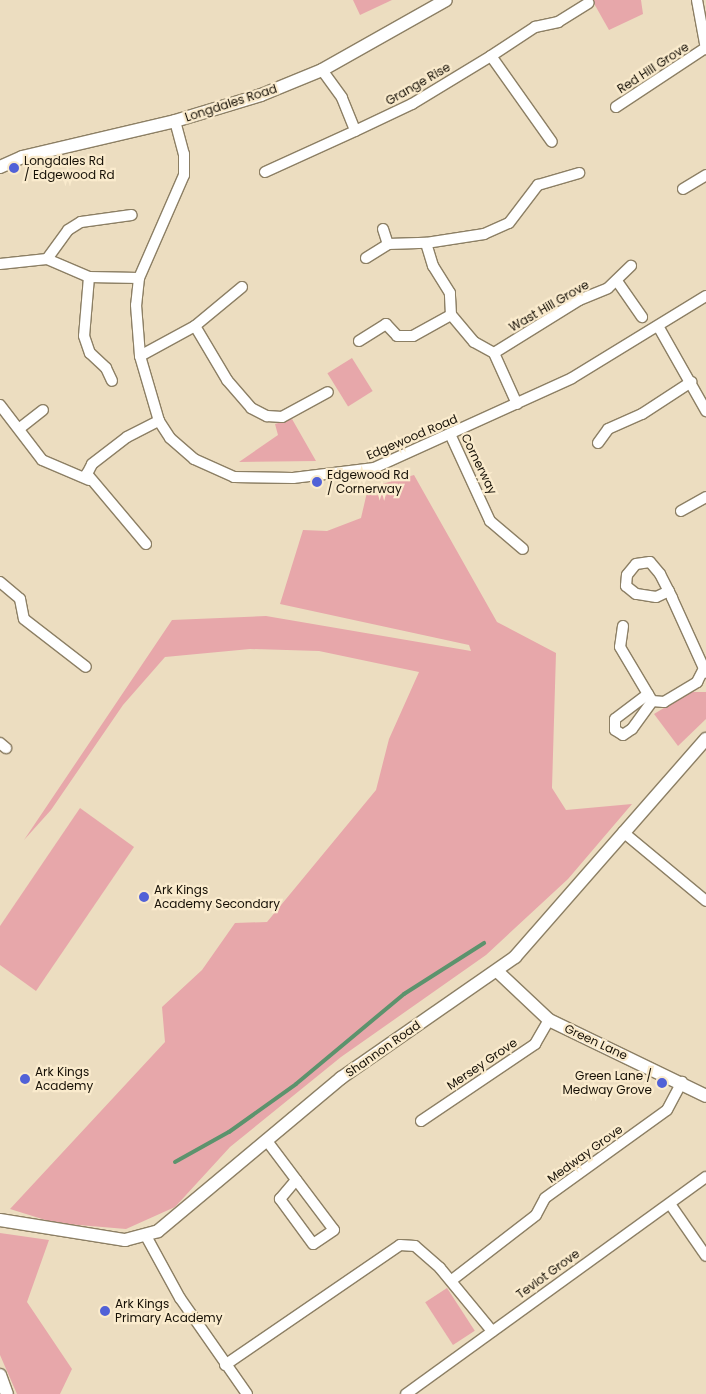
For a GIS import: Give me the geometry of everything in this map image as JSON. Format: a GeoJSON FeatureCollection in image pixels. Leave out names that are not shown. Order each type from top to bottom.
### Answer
{"type":"FeatureCollection","features":[{"type":"Feature","properties":{"kind":"street","name":"Longdales Road"},"geometry":{"type":"LineString","coordinates":[[0,167],[22,157],[175,121],[261,95],[322,70],[446,0]]}},
{"type":"Feature","properties":{"kind":"street","name":"Red Hill Grove"},"geometry":{"type":"LineString","coordinates":[[616,108],[705,49],[697,0]]}},
{"type":"Feature","properties":{"kind":"street","name":"Grange Rise"},"geometry":{"type":"LineString","coordinates":[[265,172],[412,104],[491,56],[535,26],[558,22],[588,3]]}},
{"type":"Feature","properties":{"kind":"street"},"geometry":{"type":"LineString","coordinates":[[491,56],[552,142]]}},
{"type":"Feature","properties":{"kind":"street"},"geometry":{"type":"LineString","coordinates":[[322,70],[342,98],[355,131]]}},
{"type":"Feature","properties":{"kind":"street","name":"Edgewood Road"},"geometry":{"type":"LineString","coordinates":[[175,121],[184,154],[184,175],[139,278],[136,305],[140,356],[159,421],[175,444],[194,459],[234,476],[256,479],[374,468],[580,373],[706,296]]}},
{"type":"Feature","properties":{"kind":"street"},"geometry":{"type":"LineString","coordinates":[[366,258],[388,244],[426,243],[484,234],[509,223],[538,185],[579,173]]}},
{"type":"Feature","properties":{"kind":"street"},"geometry":{"type":"LineString","coordinates":[[683,189],[706,175]]}},
{"type":"Feature","properties":{"kind":"street"},"geometry":{"type":"LineString","coordinates":[[47,259],[68,230],[82,222],[132,215]]}},
{"type":"Feature","properties":{"kind":"street"},"geometry":{"type":"LineString","coordinates":[[383,230],[388,244]]}},
{"type":"Feature","properties":{"kind":"street"},"geometry":{"type":"LineString","coordinates":[[426,243],[433,266],[450,293],[451,315],[474,342],[494,353],[516,404]]}},
{"type":"Feature","properties":{"kind":"street"},"geometry":{"type":"LineString","coordinates":[[0,264],[47,259],[89,276],[139,278]]}},
{"type":"Feature","properties":{"kind":"street","name":"Wast Hill Grove"},"geometry":{"type":"LineString","coordinates":[[494,353],[617,281],[631,266]]}},
{"type":"Feature","properties":{"kind":"street"},"geometry":{"type":"LineString","coordinates":[[89,276],[84,336],[90,353],[106,368],[112,381]]}},
{"type":"Feature","properties":{"kind":"street"},"geometry":{"type":"LineString","coordinates":[[617,281],[642,317]]}},
{"type":"Feature","properties":{"kind":"street"},"geometry":{"type":"LineString","coordinates":[[140,356],[195,326],[242,287]]}},
{"type":"Feature","properties":{"kind":"street"},"geometry":{"type":"LineString","coordinates":[[359,341],[386,324],[397,336],[413,336],[451,315]]}},
{"type":"Feature","properties":{"kind":"street"},"geometry":{"type":"LineString","coordinates":[[195,326],[233,387],[251,408],[267,416],[282,417],[328,392]]}},
{"type":"Feature","properties":{"kind":"street"},"geometry":{"type":"LineString","coordinates":[[658,326],[706,411]]}},
{"type":"Feature","properties":{"kind":"street"},"geometry":{"type":"LineString","coordinates":[[598,443],[608,429],[642,414],[691,382]]}},
{"type":"Feature","properties":{"kind":"street"},"geometry":{"type":"LineString","coordinates":[[0,406],[20,428],[42,460],[89,480],[146,544]]}},
{"type":"Feature","properties":{"kind":"street"},"geometry":{"type":"LineString","coordinates":[[20,428],[43,410]]}},
{"type":"Feature","properties":{"kind":"street"},"geometry":{"type":"LineString","coordinates":[[89,480],[92,464],[126,437],[159,421]]}},
{"type":"Feature","properties":{"kind":"street","name":"Cornerway"},"geometry":{"type":"LineString","coordinates":[[450,434],[490,521],[523,549]]}},
{"type":"Feature","properties":{"kind":"street"},"geometry":{"type":"LineString","coordinates":[[681,510],[706,497]]}},
{"type":"Feature","properties":{"kind":"street"},"geometry":{"type":"LineString","coordinates":[[0,582],[20,599],[24,619],[86,667]]}},
{"type":"Feature","properties":{"kind":"street"},"geometry":{"type":"LineString","coordinates":[[623,626],[620,646],[650,698],[664,702],[697,682],[704,671],[668,591]]}},
{"type":"Feature","properties":{"kind":"street","name":"Shannon Road"},"geometry":{"type":"LineString","coordinates":[[0,1220],[84,1236],[125,1240],[146,1236],[200,1199],[341,1078],[497,971],[560,907],[623,832],[706,739]]}},
{"type":"Feature","properties":{"kind":"street"},"geometry":{"type":"LineString","coordinates":[[623,832],[704,897]]}},
{"type":"Feature","properties":{"kind":"street","name":"Green Lane"},"geometry":{"type":"LineString","coordinates":[[497,971],[548,1020],[682,1082],[706,1096]]}},
{"type":"Feature","properties":{"kind":"street","name":"Mersey Grove"},"geometry":{"type":"LineString","coordinates":[[421,1121],[535,1044],[548,1020]]}},
{"type":"Feature","properties":{"kind":"street","name":"Medway Grove"},"geometry":{"type":"LineString","coordinates":[[452,1280],[536,1215],[545,1198],[667,1110],[682,1082]]}},
{"type":"Feature","properties":{"kind":"street"},"geometry":{"type":"LineString","coordinates":[[267,1141],[334,1230],[313,1244],[280,1199],[296,1180]]}},
{"type":"Feature","properties":{"kind":"street","name":"Teviot Grove"},"geometry":{"type":"LineString","coordinates":[[406,1394],[706,1177]]}},
{"type":"Feature","properties":{"kind":"street"},"geometry":{"type":"LineString","coordinates":[[670,1204],[706,1256]]}},
{"type":"Feature","properties":{"kind":"street"},"geometry":{"type":"LineString","coordinates":[[146,1236],[225,1365],[247,1394]]}},
{"type":"Feature","properties":{"kind":"street"},"geometry":{"type":"LineString","coordinates":[[225,1365],[400,1245],[415,1246],[452,1280],[492,1330]]}},
{"type":"Feature","properties":{"kind":"street"},"geometry":{"type":"LineString","coordinates":[[0,1375],[8,1394]]}},
{"type":"Feature","properties":{"kind":"shaded area"},"geometry":{"type":"Polygon","coordinates":[[[353,0],[392,0],[360,15],[353,0]]]}},
{"type":"Feature","properties":{"kind":"shaded area"},"geometry":{"type":"Polygon","coordinates":[[[592,0],[641,0],[643,14],[609,30],[592,0]]]}},
{"type":"Feature","properties":{"kind":"shaded area"},"geometry":{"type":"Polygon","coordinates":[[[352,358],[373,391],[348,406],[327,373],[352,358]]]}},
{"type":"Feature","properties":{"kind":"shaded area"},"geometry":{"type":"Polygon","coordinates":[[[292,419],[316,461],[239,462],[278,435],[275,424],[292,419]]]}},
{"type":"Feature","properties":{"kind":"shaded area"},"geometry":{"type":"Polygon","coordinates":[[[414,475],[497,622],[556,653],[552,788],[566,810],[632,804],[568,879],[486,955],[341,1057],[230,1147],[175,1207],[126,1229],[55,1223],[10,1209],[165,1042],[162,1007],[202,970],[235,923],[267,922],[376,790],[389,739],[419,672],[319,651],[250,649],[165,657],[123,705],[51,810],[24,840],[172,620],[266,616],[471,651],[469,645],[280,604],[303,530],[327,531],[361,518],[368,488],[414,475]]]}},
{"type":"Feature","properties":{"kind":"shaded area"},"geometry":{"type":"Polygon","coordinates":[[[690,692],[706,692],[706,719],[678,746],[654,714],[690,692]]]}},
{"type":"Feature","properties":{"kind":"shaded area"},"geometry":{"type":"Polygon","coordinates":[[[80,808],[134,847],[36,991],[0,965],[0,926],[80,808]]]}},
{"type":"Feature","properties":{"kind":"shaded area"},"geometry":{"type":"Polygon","coordinates":[[[0,1233],[49,1240],[27,1302],[72,1369],[60,1394],[17,1394],[0,1355],[0,1233]]]}},
{"type":"Feature","properties":{"kind":"shaded area"},"geometry":{"type":"Polygon","coordinates":[[[447,1288],[475,1331],[453,1345],[425,1302],[447,1288]]]}},
{"type":"Feature","properties":{"kind":"waterway"},"geometry":{"type":"LineString","coordinates":[[175,1162],[229,1132],[296,1084],[404,994],[484,943]]}},
{"type":"Feature","properties":{"kind":"place","name":"Longdales Rd / Edgewood Rd"},"geometry":{"type":"Point","coordinates":[14,168]}},
{"type":"Feature","properties":{"kind":"place","name":"Edgewood Rd / Cornerway"},"geometry":{"type":"Point","coordinates":[317,482]}},
{"type":"Feature","properties":{"kind":"place","name":"Ark Kings Academy Secondary"},"geometry":{"type":"Point","coordinates":[144,897]}},
{"type":"Feature","properties":{"kind":"place","name":"Ark Kings Academy"},"geometry":{"type":"Point","coordinates":[25,1079]}},
{"type":"Feature","properties":{"kind":"place","name":"Green Lane / Medway Grove"},"geometry":{"type":"Point","coordinates":[662,1083]}},
{"type":"Feature","properties":{"kind":"place","name":"Ark Kings Primary Academy"},"geometry":{"type":"Point","coordinates":[105,1311]}}]}
